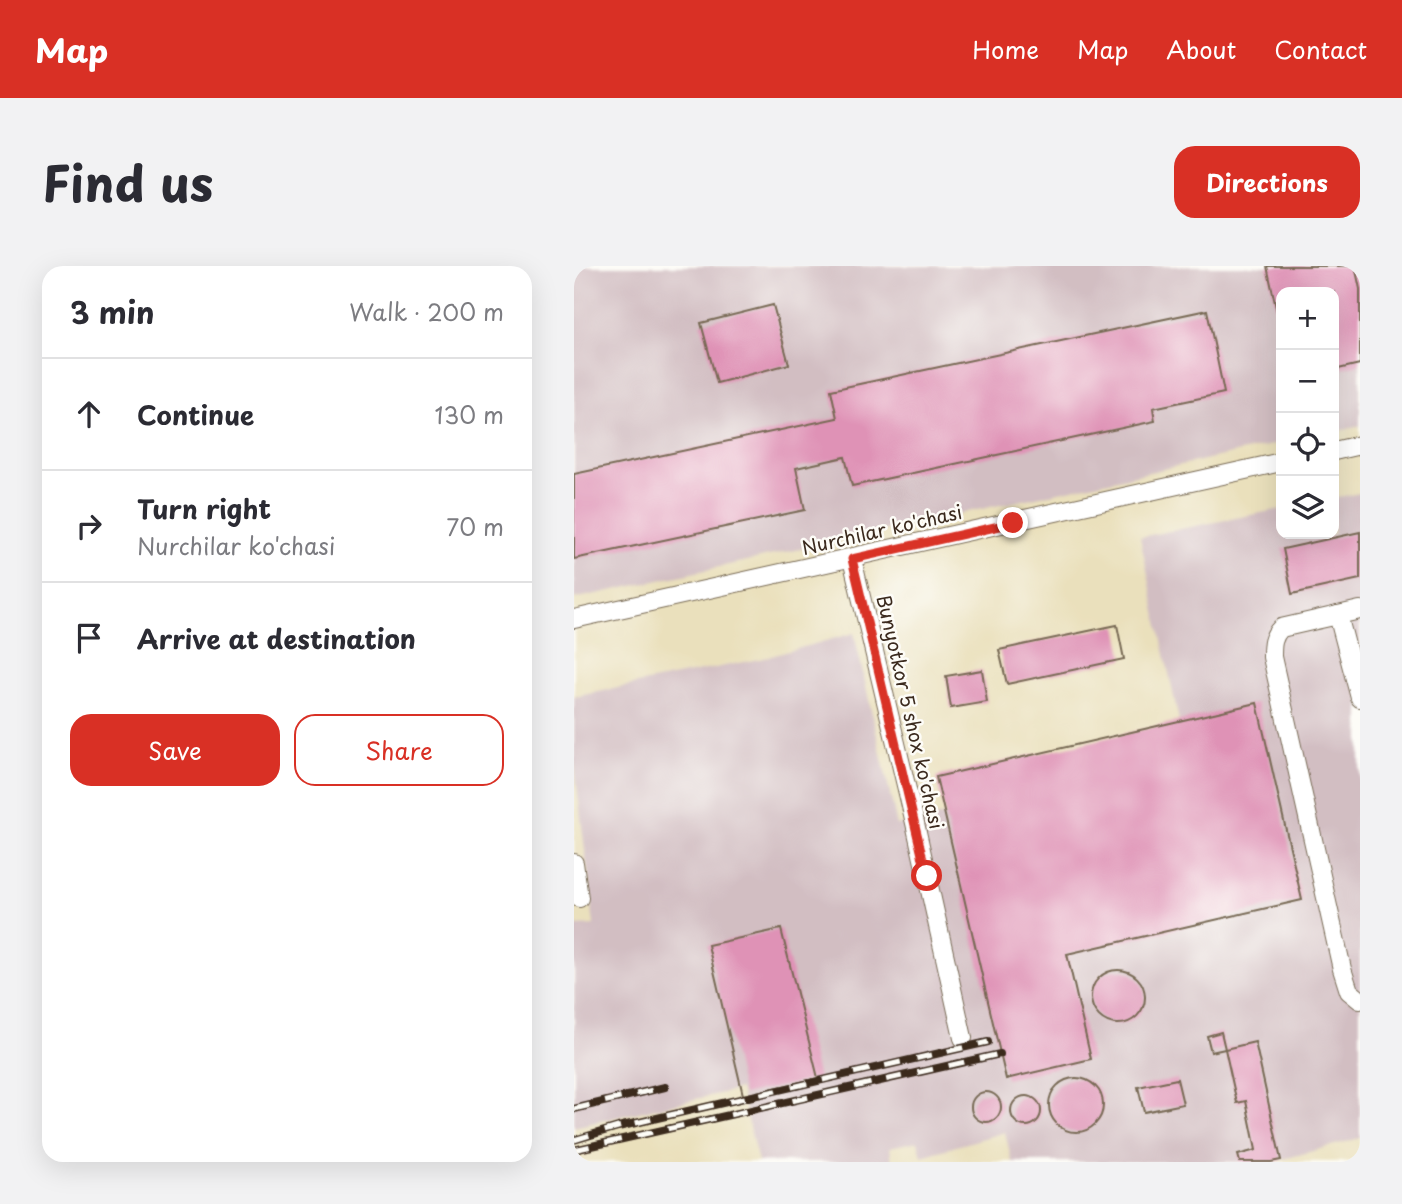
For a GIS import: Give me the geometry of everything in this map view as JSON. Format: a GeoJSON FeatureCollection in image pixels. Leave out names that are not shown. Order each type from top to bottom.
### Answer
{"type":"FeatureCollection","features":[{"type":"Feature","properties":{"kind":"street"},"geometry":{"type":"LineString","coordinates":[[1339,450],[1360,445]]}},
{"type":"Feature","properties":{"kind":"street","name":"Nurchilar ko'chasi"},"geometry":{"type":"LineString","coordinates":[[574,619],[1276,463]]}},
{"type":"Feature","properties":{"kind":"street","name":"Bunyotkor 5 shox ko'chasi"},"geometry":{"type":"LineString","coordinates":[[852,559],[963,1038]]}},
{"type":"Feature","properties":{"kind":"street"},"geometry":{"type":"LineString","coordinates":[[1360,610],[1281,628],[1274,635],[1272,657],[1342,969],[1349,991],[1360,1000]]}},
{"type":"Feature","properties":{"kind":"street"},"geometry":{"type":"LineString","coordinates":[[1338,615],[1360,698]]}},
{"type":"Feature","properties":{"kind":"street"},"geometry":{"type":"LineString","coordinates":[[574,863],[579,898]]}},
{"type":"Feature","properties":{"kind":"shaded area"},"geometry":{"type":"Polygon","coordinates":[[[574,266],[1360,266],[1360,426],[1339,431],[1339,287],[1276,287],[1276,444],[574,599],[574,266]]]}},
{"type":"Feature","properties":{"kind":"shaded area"},"geometry":{"type":"Polygon","coordinates":[[[1360,493],[1360,1138],[1273,1162],[1012,1162],[1005,1132],[922,1156],[918,1141],[890,1147],[892,1162],[758,1162],[740,1089],[574,1127],[574,926],[594,925],[574,760],[574,697],[764,658],[854,633],[897,825],[945,815],[1302,900],[1257,704],[1179,721],[1140,537],[1276,510],[1276,539],[1339,539],[1339,497],[1360,493]]]}},
{"type":"Feature","properties":{"kind":"building"},"geometry":{"type":"Polygon","coordinates":[[[1267,266],[1355,266],[1360,289],[1360,364],[1339,369],[1339,287],[1276,287],[1276,308],[1267,266]]]}},
{"type":"Feature","properties":{"kind":"building"},"geometry":{"type":"Polygon","coordinates":[[[773,305],[789,364],[717,383],[701,323],[773,305]]]}},
{"type":"Feature","properties":{"kind":"building"},"geometry":{"type":"Polygon","coordinates":[[[1207,310],[1224,393],[1153,408],[1155,421],[852,486],[845,457],[796,468],[805,510],[574,559],[574,474],[837,418],[831,390],[1207,310]]]}},
{"type":"Feature","properties":{"kind":"building"},"geometry":{"type":"Polygon","coordinates":[[[1360,532],[1360,579],[1292,594],[1283,549],[1339,539],[1339,537],[1360,532]]]}},
{"type":"Feature","properties":{"kind":"building"},"geometry":{"type":"Polygon","coordinates":[[[1117,625],[1124,659],[1007,684],[999,650],[1117,625]]]}},
{"type":"Feature","properties":{"kind":"building"},"geometry":{"type":"Polygon","coordinates":[[[982,670],[987,702],[951,708],[946,676],[982,670]]]}},
{"type":"Feature","properties":{"kind":"building"},"geometry":{"type":"Polygon","coordinates":[[[1257,703],[1302,900],[1067,954],[1091,1059],[1006,1079],[936,777],[1257,703]]]}},
{"type":"Feature","properties":{"kind":"building"},"geometry":{"type":"Polygon","coordinates":[[[781,929],[818,1078],[743,1095],[708,945],[781,929]]]}},
{"type":"Feature","properties":{"kind":"building"},"geometry":{"type":"Polygon","coordinates":[[[1118,970],[1137,978],[1145,997],[1137,1016],[1118,1024],[1099,1016],[1091,997],[1099,978],[1118,970]]]}},
{"type":"Feature","properties":{"kind":"building"},"geometry":{"type":"Polygon","coordinates":[[[1221,1032],[1225,1049],[1211,1052],[1207,1036],[1221,1032]]]}},
{"type":"Feature","properties":{"kind":"building"},"geometry":{"type":"Polygon","coordinates":[[[1255,1042],[1281,1160],[1271,1162],[1240,1162],[1238,1155],[1256,1150],[1246,1101],[1237,1103],[1225,1049],[1255,1042]]]}},
{"type":"Feature","properties":{"kind":"building"},"geometry":{"type":"Polygon","coordinates":[[[1076,1078],[1095,1086],[1103,1105],[1095,1124],[1076,1132],[1057,1124],[1049,1105],[1057,1086],[1076,1078]]]}},
{"type":"Feature","properties":{"kind":"building"},"geometry":{"type":"Polygon","coordinates":[[[1177,1079],[1183,1104],[1144,1112],[1138,1087],[1177,1079]]]}},
{"type":"Feature","properties":{"kind":"building"},"geometry":{"type":"Polygon","coordinates":[[[986,1092],[997,1096],[1001,1107],[997,1118],[986,1122],[975,1118],[971,1107],[975,1096],[986,1092]]]}},
{"type":"Feature","properties":{"kind":"building"},"geometry":{"type":"Polygon","coordinates":[[[1026,1096],[1037,1100],[1041,1111],[1037,1122],[1026,1126],[1015,1122],[1011,1111],[1015,1100],[1026,1096]]]}},
{"type":"Feature","properties":{"kind":"railway"},"geometry":{"type":"LineString","coordinates":[[574,1140],[618,1127],[988,1042]]}},
{"type":"Feature","properties":{"kind":"railway"},"geometry":{"type":"LineString","coordinates":[[574,1150],[1000,1054]]}},
{"type":"Feature","properties":{"kind":"railway"},"geometry":{"type":"LineString","coordinates":[[574,1109],[665,1087]]}},
{"type":"Feature","properties":{"kind":"route"},"geometry":{"type":"LineString","coordinates":[[927,876],[852,559],[1013,523]]}}]}
